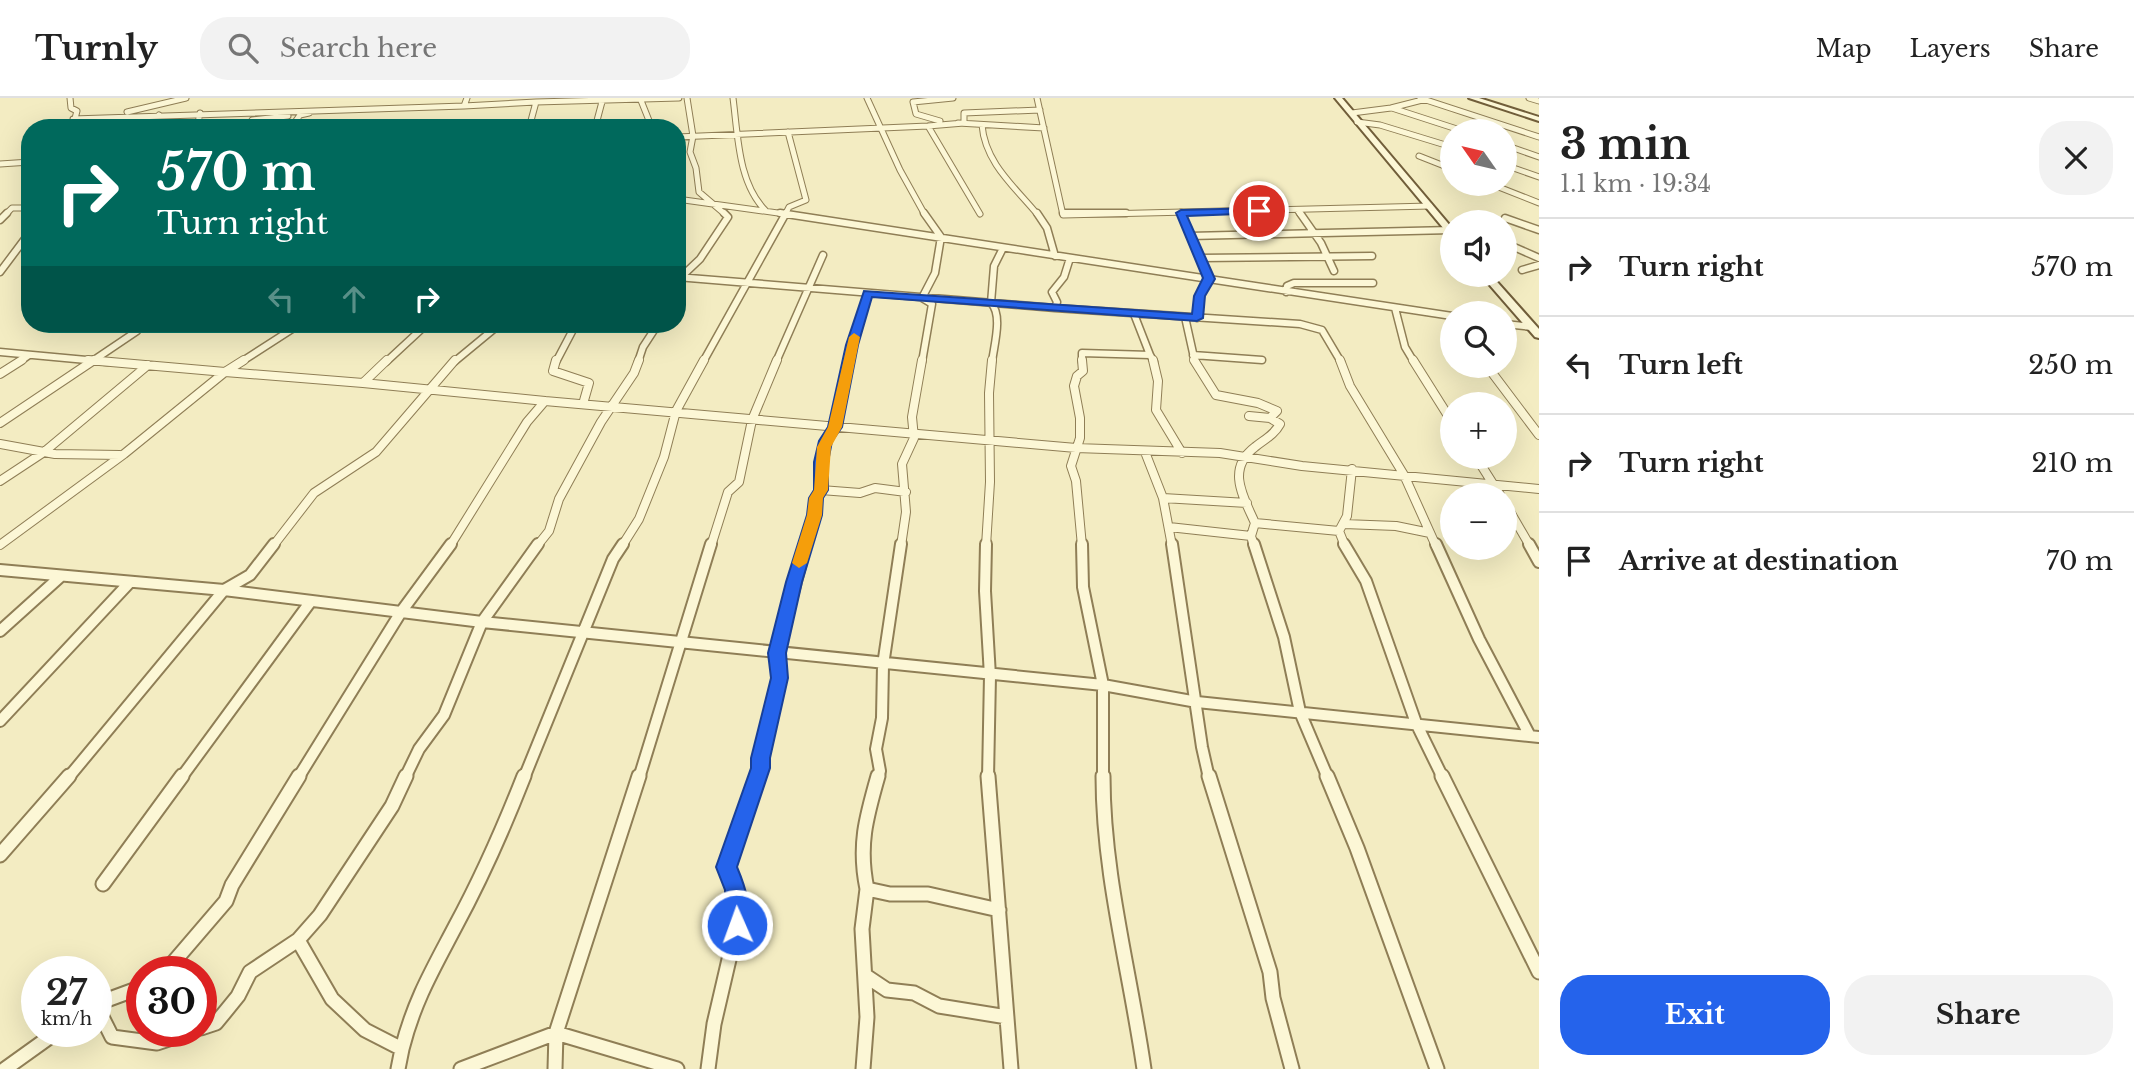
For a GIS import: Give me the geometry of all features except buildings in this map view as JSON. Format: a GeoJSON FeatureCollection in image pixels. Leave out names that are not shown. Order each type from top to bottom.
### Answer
{"type":"FeatureCollection","features":[{"type":"Feature","properties":{"kind":"main road"},"geometry":{"type":"LineString","coordinates":[[1338,98],[1440,218]]}},
{"type":"Feature","properties":{"kind":"main road"},"geometry":{"type":"LineString","coordinates":[[1472,98],[1539,119]]}},
{"type":"Feature","properties":{"kind":"main road"},"geometry":{"type":"LineString","coordinates":[[1497,287],[1536,331]]}},
{"type":"Feature","properties":{"kind":"street"},"geometry":{"type":"LineString","coordinates":[[70,98],[71,108],[77,111],[73,119],[679,98]]}},
{"type":"Feature","properties":{"kind":"street"},"geometry":{"type":"LineString","coordinates":[[110,117],[186,98]]}},
{"type":"Feature","properties":{"kind":"street"},"geometry":{"type":"LineString","coordinates":[[464,106],[467,98]]}},
{"type":"Feature","properties":{"kind":"street"},"geometry":{"type":"LineString","coordinates":[[640,98],[648,119]]}},
{"type":"Feature","properties":{"kind":"street"},"geometry":{"type":"LineString","coordinates":[[686,271],[700,258],[728,217],[699,192],[696,168],[690,152],[693,136],[687,98]]}},
{"type":"Feature","properties":{"kind":"street"},"geometry":{"type":"LineString","coordinates":[[733,98],[738,116],[745,177],[751,184],[753,198],[767,211]]}},
{"type":"Feature","properties":{"kind":"street"},"geometry":{"type":"LineString","coordinates":[[867,98],[893,152],[896,166],[941,237],[935,274],[922,298]]}},
{"type":"Feature","properties":{"kind":"street"},"geometry":{"type":"LineString","coordinates":[[964,123],[964,113],[954,98],[913,102],[916,114],[928,120],[982,125],[1044,128]]}},
{"type":"Feature","properties":{"kind":"street"},"geometry":{"type":"LineString","coordinates":[[1037,98],[1063,215],[1430,206]]}},
{"type":"Feature","properties":{"kind":"street"},"geometry":{"type":"LineString","coordinates":[[1352,113],[1391,108],[1424,98],[1539,137]]}},
{"type":"Feature","properties":{"kind":"street"},"geometry":{"type":"LineString","coordinates":[[1529,98],[1539,101]]}},
{"type":"Feature","properties":{"kind":"street"},"geometry":{"type":"LineString","coordinates":[[595,119],[603,99]]}},
{"type":"Feature","properties":{"kind":"street"},"geometry":{"type":"LineString","coordinates":[[531,119],[536,102]]}},
{"type":"Feature","properties":{"kind":"street"},"geometry":{"type":"LineString","coordinates":[[1391,108],[1440,124]]}},
{"type":"Feature","properties":{"kind":"street"},"geometry":{"type":"LineString","coordinates":[[262,119],[321,110]]}},
{"type":"Feature","properties":{"kind":"street"},"geometry":{"type":"LineString","coordinates":[[964,113],[1040,110]]}},
{"type":"Feature","properties":{"kind":"street"},"geometry":{"type":"LineString","coordinates":[[199,119],[200,113]]}},
{"type":"Feature","properties":{"kind":"street"},"geometry":{"type":"LineString","coordinates":[[156,119],[159,115]]}},
{"type":"Feature","properties":{"kind":"street"},"geometry":{"type":"LineString","coordinates":[[297,119],[300,115]]}},
{"type":"Feature","properties":{"kind":"street"},"geometry":{"type":"LineString","coordinates":[[1357,122],[1380,124],[1440,143]]}},
{"type":"Feature","properties":{"kind":"street"},"geometry":{"type":"LineString","coordinates":[[686,136],[964,123]]}},
{"type":"Feature","properties":{"kind":"street"},"geometry":{"type":"LineString","coordinates":[[982,125],[987,147],[998,166],[1049,232],[1055,256]]}},
{"type":"Feature","properties":{"kind":"street"},"geometry":{"type":"LineString","coordinates":[[928,126],[980,214]]}},
{"type":"Feature","properties":{"kind":"street"},"geometry":{"type":"LineString","coordinates":[[398,1069],[409,1021],[514,799],[613,559],[639,519],[664,457],[676,411],[789,207],[806,200],[788,132]]}},
{"type":"Feature","properties":{"kind":"street"},"geometry":{"type":"LineString","coordinates":[[1517,149],[1539,157]]}},
{"type":"Feature","properties":{"kind":"street"},"geometry":{"type":"LineString","coordinates":[[1419,156],[1440,164]]}},
{"type":"Feature","properties":{"kind":"street"},"geometry":{"type":"LineString","coordinates":[[0,164],[21,163]]}},
{"type":"Feature","properties":{"kind":"street"},"geometry":{"type":"LineString","coordinates":[[1517,169],[1539,177]]}},
{"type":"Feature","properties":{"kind":"street"},"geometry":{"type":"LineString","coordinates":[[1517,194],[1539,203]]}},
{"type":"Feature","properties":{"kind":"street"},"geometry":{"type":"LineString","coordinates":[[686,200],[787,213],[1440,315]]}},
{"type":"Feature","properties":{"kind":"street"},"geometry":{"type":"LineString","coordinates":[[0,220],[12,208],[21,208]]}},
{"type":"Feature","properties":{"kind":"street"},"geometry":{"type":"LineString","coordinates":[[1297,210],[1313,231],[1334,271]]}},
{"type":"Feature","properties":{"kind":"street"},"geometry":{"type":"LineString","coordinates":[[1181,213],[1209,279]]}},
{"type":"Feature","properties":{"kind":"street"},"geometry":{"type":"LineString","coordinates":[[1517,222],[1539,230]]}},
{"type":"Feature","properties":{"kind":"street"},"geometry":{"type":"LineString","coordinates":[[1190,236],[1313,231],[1440,231]]}},
{"type":"Feature","properties":{"kind":"street"},"geometry":{"type":"LineString","coordinates":[[0,272],[21,244]]}},
{"type":"Feature","properties":{"kind":"street"},"geometry":{"type":"LineString","coordinates":[[1003,248],[994,265],[991,303],[996,308],[997,317],[989,393],[990,482],[986,517],[985,591],[990,676],[986,763],[1011,1069]]}},
{"type":"Feature","properties":{"kind":"street"},"geometry":{"type":"LineString","coordinates":[[1517,248],[1539,258]]}},
{"type":"Feature","properties":{"kind":"street"},"geometry":{"type":"LineString","coordinates":[[555,1069],[556,1033],[683,642],[728,492],[739,482],[751,421],[806,289],[823,256]]}},
{"type":"Feature","properties":{"kind":"street"},"geometry":{"type":"LineString","coordinates":[[1199,258],[1372,256]]}},
{"type":"Feature","properties":{"kind":"street"},"geometry":{"type":"LineString","coordinates":[[1055,308],[1052,292],[1064,277],[1070,258]]}},
{"type":"Feature","properties":{"kind":"street"},"geometry":{"type":"LineString","coordinates":[[1521,270],[1539,265]]}},
{"type":"Feature","properties":{"kind":"street"},"geometry":{"type":"LineString","coordinates":[[686,279],[1133,314],[1300,324],[1322,330],[1337,352],[1350,386],[1404,475],[1479,639],[1534,736]]}},
{"type":"Feature","properties":{"kind":"street"},"geometry":{"type":"LineString","coordinates":[[1197,318],[1199,296],[1209,279]]}},
{"type":"Feature","properties":{"kind":"street"},"geometry":{"type":"LineString","coordinates":[[1286,292],[1287,286],[1294,283],[1373,283]]}},
{"type":"Feature","properties":{"kind":"street"},"geometry":{"type":"LineString","coordinates":[[708,1069],[714,1024],[737,925],[736,890],[727,867],[761,768],[760,758],[779,678],[777,653],[794,582],[815,515],[816,498],[821,490],[824,447],[835,427],[852,345],[868,294]]}},
{"type":"Feature","properties":{"kind":"street"},"geometry":{"type":"LineString","coordinates":[[863,1069],[866,976],[862,929],[867,889],[861,859],[867,816],[880,771],[876,749],[882,718],[883,665],[906,512],[902,464],[914,434],[912,417],[932,304],[922,298]]}},
{"type":"Feature","properties":{"kind":"street"},"geometry":{"type":"LineString","coordinates":[[1395,308],[1405,347],[1440,403]]}},
{"type":"Feature","properties":{"kind":"street"},"geometry":{"type":"LineString","coordinates":[[1133,314],[1157,371],[1159,400],[1156,410],[1182,453]]}},
{"type":"Feature","properties":{"kind":"street"},"geometry":{"type":"LineString","coordinates":[[1185,317],[1197,366],[1213,385],[1216,395],[1258,403],[1277,411],[1270,418]]}},
{"type":"Feature","properties":{"kind":"street"},"geometry":{"type":"LineString","coordinates":[[1517,327],[1536,331]]}},
{"type":"Feature","properties":{"kind":"street"},"geometry":{"type":"LineString","coordinates":[[0,423],[134,333]]}},
{"type":"Feature","properties":{"kind":"street"},"geometry":{"type":"LineString","coordinates":[[0,545],[110,461],[124,454],[225,372],[286,333]]}},
{"type":"Feature","properties":{"kind":"street"},"geometry":{"type":"LineString","coordinates":[[363,383],[367,375],[414,333]]}},
{"type":"Feature","properties":{"kind":"street"},"geometry":{"type":"LineString","coordinates":[[0,855],[80,764],[224,590],[250,575],[314,494],[376,452],[456,359],[489,333]]}},
{"type":"Feature","properties":{"kind":"street"},"geometry":{"type":"LineString","coordinates":[[571,333],[557,357],[553,371],[589,383],[583,404]]}},
{"type":"Feature","properties":{"kind":"street"},"geometry":{"type":"LineString","coordinates":[[217,1022],[238,996],[250,972],[298,940],[320,915],[393,806],[419,749],[444,715],[482,622],[515,572],[549,531],[559,499],[634,373],[643,347],[652,333]]}},
{"type":"Feature","properties":{"kind":"street"},"geometry":{"type":"LineString","coordinates":[[0,352],[1076,449],[1220,453],[1302,466],[1476,483]]}},
{"type":"Feature","properties":{"kind":"street"},"geometry":{"type":"LineString","coordinates":[[1144,1069],[1135,1005],[1109,874],[1103,816],[1102,685],[1083,587],[1076,481],[1071,466],[1080,438],[1080,418],[1074,386],[1077,376],[1083,371],[1082,353],[1150,355]]}},
{"type":"Feature","properties":{"kind":"street"},"geometry":{"type":"LineString","coordinates":[[0,374],[30,355]]}},
{"type":"Feature","properties":{"kind":"street"},"geometry":{"type":"LineString","coordinates":[[1193,355],[1262,360]]}},
{"type":"Feature","properties":{"kind":"street"},"geometry":{"type":"LineString","coordinates":[[0,481],[44,452],[148,365]]}},
{"type":"Feature","properties":{"kind":"street"},"geometry":{"type":"LineString","coordinates":[[1496,378],[1539,435]]}},
{"type":"Feature","properties":{"kind":"street"},"geometry":{"type":"LineString","coordinates":[[179,956],[226,901],[232,885],[401,612],[460,532],[527,422],[545,401]]}},
{"type":"Feature","properties":{"kind":"street"},"geometry":{"type":"LineString","coordinates":[[1249,416],[1270,418],[1280,424],[1278,429],[1247,452],[1237,470],[1236,481],[1255,523],[1251,536],[1284,637],[1300,712],[1357,848],[1437,1069]]}},
{"type":"Feature","properties":{"kind":"street"},"geometry":{"type":"LineString","coordinates":[[0,443],[44,452],[102,456],[124,454]]}},
{"type":"Feature","properties":{"kind":"street"},"geometry":{"type":"LineString","coordinates":[[1145,452],[1163,499],[1169,527],[1202,747],[1216,805],[1270,972],[1273,998],[1292,1069]]}},
{"type":"Feature","properties":{"kind":"street"},"geometry":{"type":"LineString","coordinates":[[1352,469],[1341,539],[1366,581],[1416,723],[1539,972]]}},
{"type":"Feature","properties":{"kind":"street"},"geometry":{"type":"LineString","coordinates":[[1517,487],[1539,489]]}},
{"type":"Feature","properties":{"kind":"street"},"geometry":{"type":"LineString","coordinates":[[821,490],[860,493],[875,488],[906,492]]}},
{"type":"Feature","properties":{"kind":"street"},"geometry":{"type":"LineString","coordinates":[[1163,499],[1247,503]]}},
{"type":"Feature","properties":{"kind":"street"},"geometry":{"type":"LineString","coordinates":[[1255,523],[1341,527],[1387,525],[1430,533]]}},
{"type":"Feature","properties":{"kind":"street"},"geometry":{"type":"LineString","coordinates":[[1517,524],[1539,562]]}},
{"type":"Feature","properties":{"kind":"street"},"geometry":{"type":"LineString","coordinates":[[1169,527],[1251,536]]}},
{"type":"Feature","properties":{"kind":"street"},"geometry":{"type":"LineString","coordinates":[[0,570],[224,590],[482,622],[990,676],[1102,685],[1197,702],[1534,736]]}},
{"type":"Feature","properties":{"kind":"street"},"geometry":{"type":"LineString","coordinates":[[0,631],[61,576]]}},
{"type":"Feature","properties":{"kind":"street"},"geometry":{"type":"LineString","coordinates":[[0,721],[130,582]]}},
{"type":"Feature","properties":{"kind":"street"},"geometry":{"type":"LineString","coordinates":[[103,884],[311,601]]}},
{"type":"Feature","properties":{"kind":"street"},"geometry":{"type":"LineString","coordinates":[[867,889],[890,894],[928,894],[999,910]]}},
{"type":"Feature","properties":{"kind":"street"},"geometry":{"type":"LineString","coordinates":[[298,940],[332,999],[365,1030],[402,1049]]}},
{"type":"Feature","properties":{"kind":"street"},"geometry":{"type":"LineString","coordinates":[[866,976],[887,990],[914,992],[939,1006],[1007,1017]]}},
{"type":"Feature","properties":{"kind":"street"},"geometry":{"type":"LineString","coordinates":[[461,1069],[556,1033],[677,1069]]}},
{"type":"Feature","properties":{"kind":"street"},"geometry":{"type":"LineString","coordinates":[[5,1069],[36,1047]]}},
{"type":"Feature","properties":{"kind":"slow traffic"},"geometry":{"type":"LineString","coordinates":[[799,563],[815,515],[816,498],[821,490],[824,447],[835,427],[854,337]]}},
{"type":"Feature","properties":{"kind":"route"},"geometry":{"type":"LineString","coordinates":[[737,925],[736,890],[727,867],[732,844],[761,768],[760,758],[779,678],[777,653],[794,582],[815,515],[816,498],[821,490],[821,462],[826,441],[835,427],[852,345],[868,294],[1197,318],[1199,296],[1209,279],[1181,213],[1259,211]]}}]}
